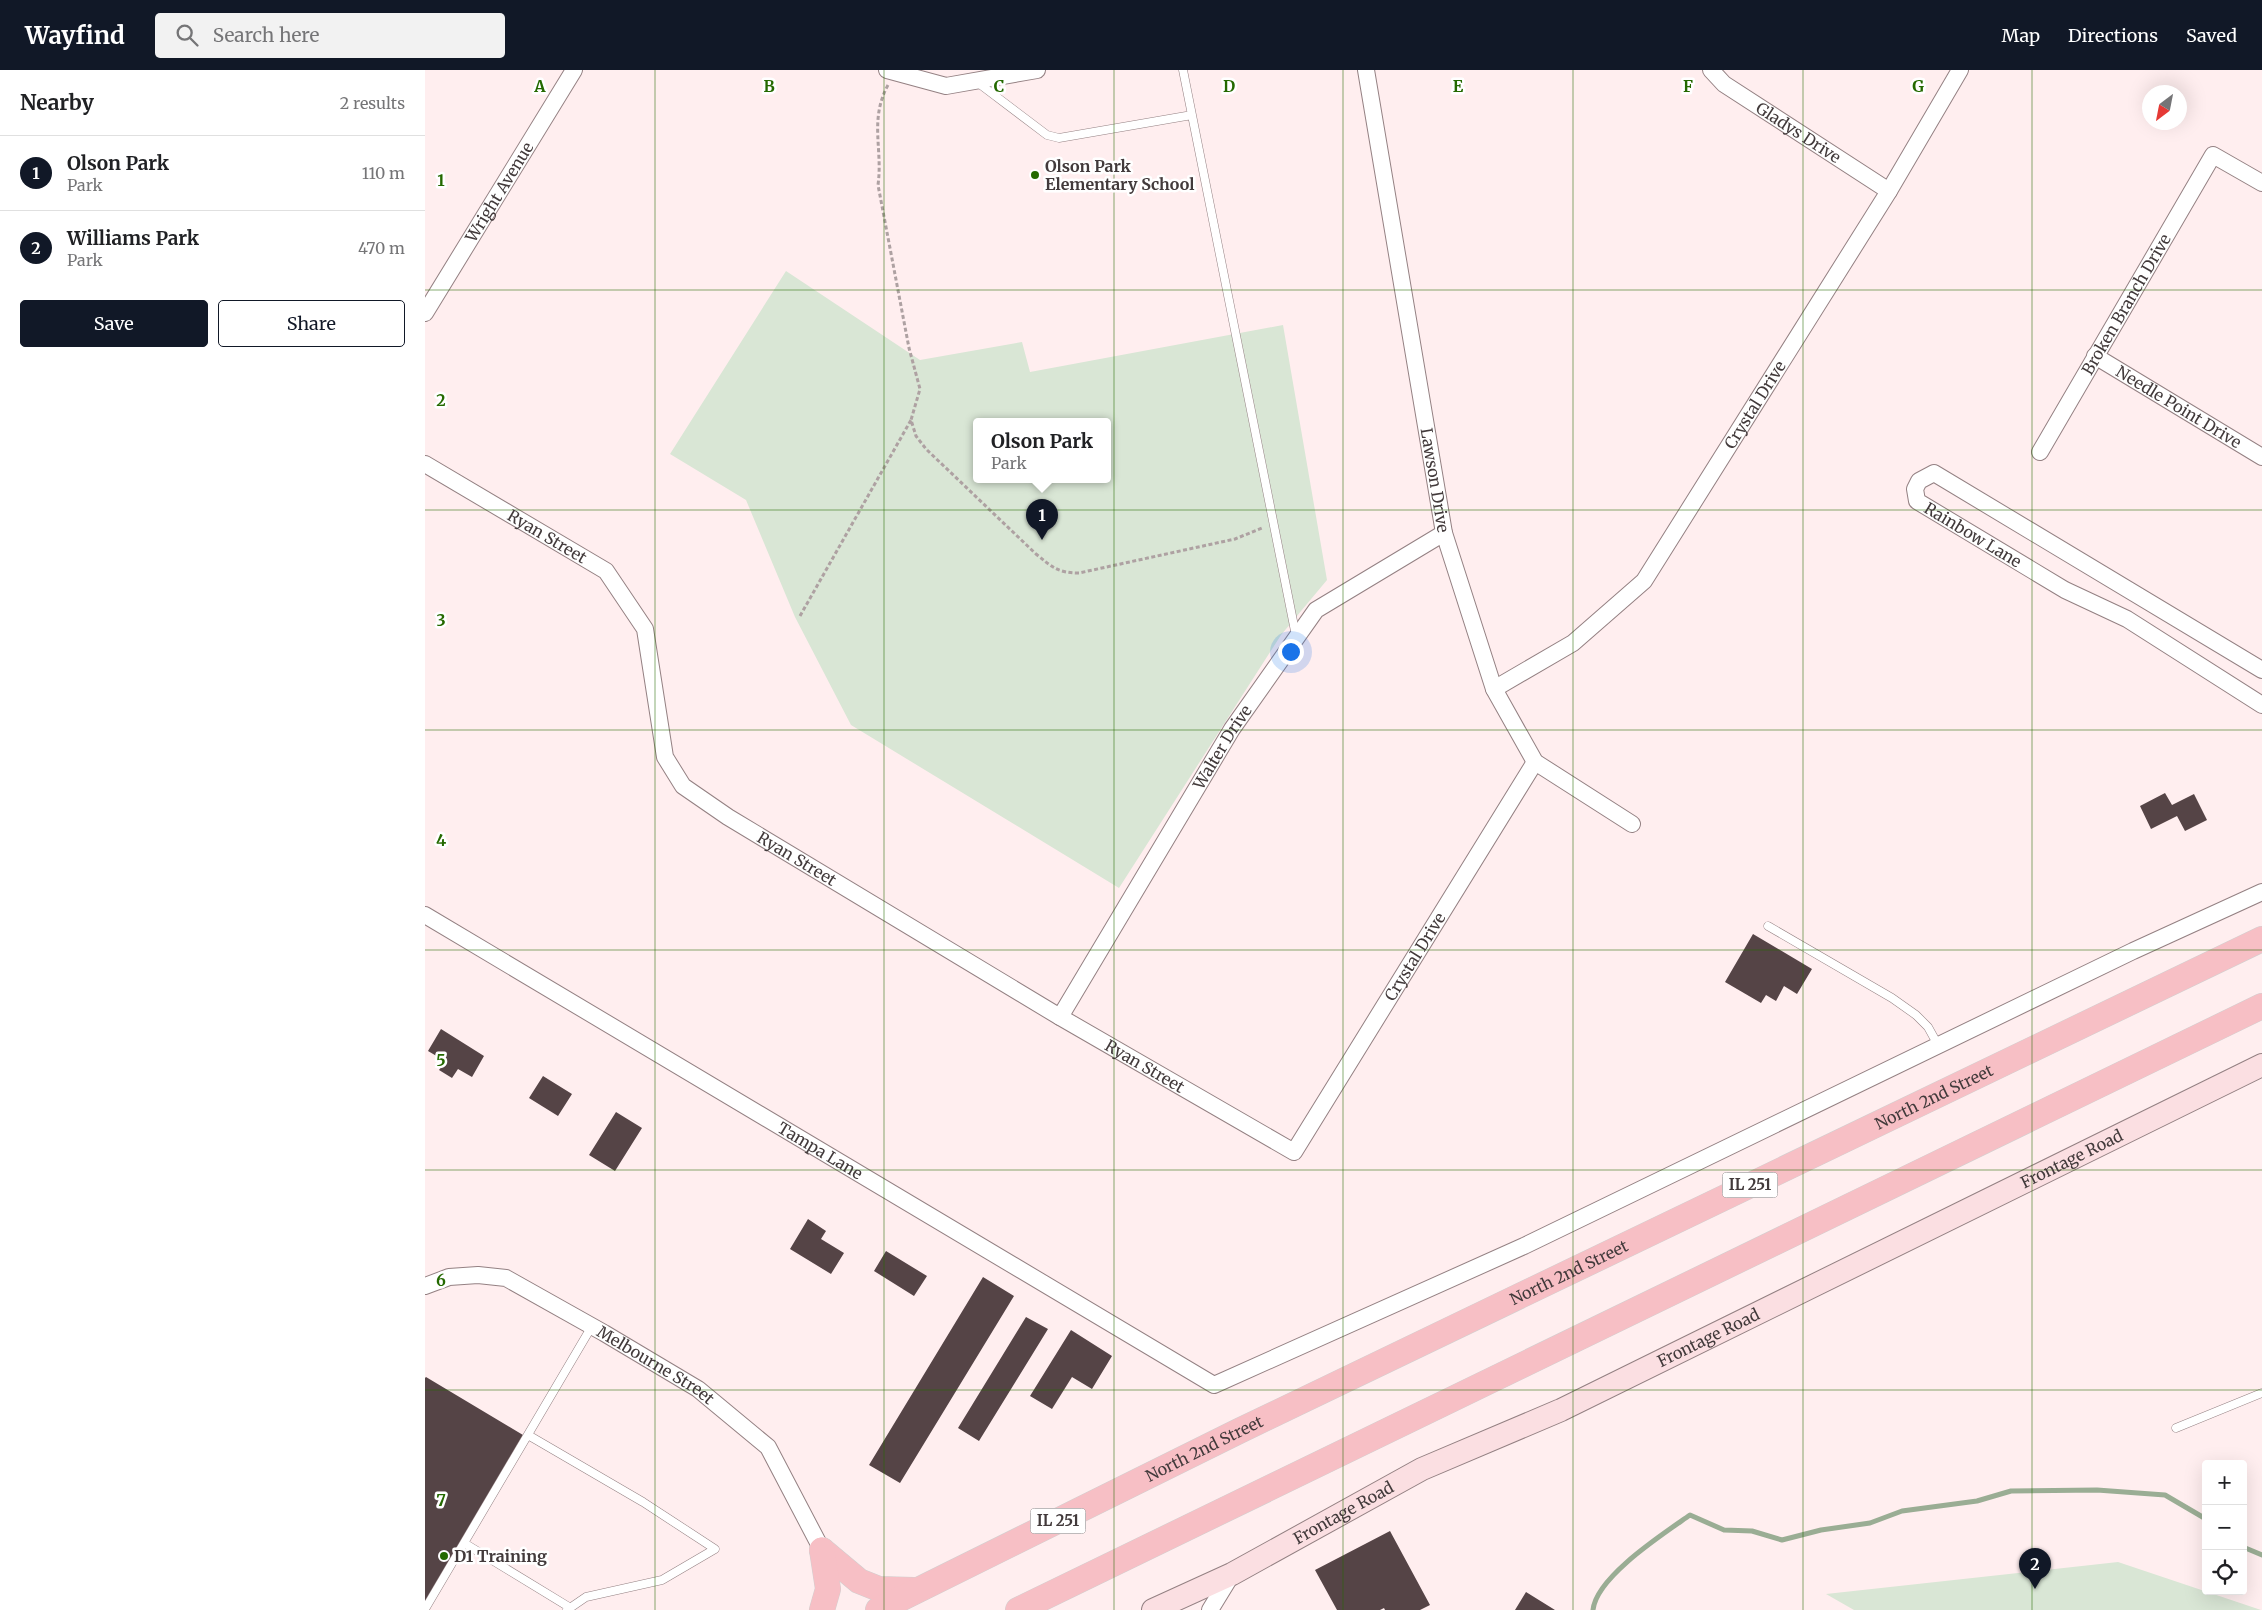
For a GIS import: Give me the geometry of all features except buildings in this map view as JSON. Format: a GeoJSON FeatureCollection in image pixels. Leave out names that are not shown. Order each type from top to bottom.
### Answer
{"type":"FeatureCollection","features":[{"type":"Feature","properties":{"kind":"main road","name":"North 2nd Street"},"geometry":{"type":"LineString","coordinates":[[878,1610],[1239,1431],[2262,939]]}},
{"type":"Feature","properties":{"kind":"main road"},"geometry":{"type":"LineString","coordinates":[[1018,1610],[2262,1006]]}},
{"type":"Feature","properties":{"kind":"main road"},"geometry":{"type":"LineString","coordinates":[[823,1550],[859,1581],[879,1589],[919,1590]]}},
{"type":"Feature","properties":{"kind":"main road"},"geometry":{"type":"LineString","coordinates":[[822,1610],[828,1589],[823,1550]]}},
{"type":"Feature","properties":{"kind":"street","name":"Wright Avenue"},"geometry":{"type":"LineString","coordinates":[[425,313],[574,70]]}},
{"type":"Feature","properties":{"kind":"street"},"geometry":{"type":"LineString","coordinates":[[891,72],[946,86],[1037,70]]}},
{"type":"Feature","properties":{"kind":"street","name":"Lawson Drive"},"geometry":{"type":"LineString","coordinates":[[1366,70],[1444,533],[1494,689],[1535,762],[1632,824]]}},
{"type":"Feature","properties":{"kind":"street","name":"Gladys Drive"},"geometry":{"type":"LineString","coordinates":[[1711,70],[1724,84],[1889,191]]}},
{"type":"Feature","properties":{"kind":"street","name":"Crystal Drive"},"geometry":{"type":"LineString","coordinates":[[1494,689],[1573,643],[1644,581],[1889,191],[1960,70]]}},
{"type":"Feature","properties":{"kind":"street","name":"Broken Branch Drive"},"geometry":{"type":"LineString","coordinates":[[2040,452],[2213,155],[2262,184]]}},
{"type":"Feature","properties":{"kind":"street","name":"Needle Point Drive"},"geometry":{"type":"LineString","coordinates":[[2095,356],[2262,457]]}},
{"type":"Feature","properties":{"kind":"street","name":"Ryan Street"},"geometry":{"type":"LineString","coordinates":[[425,464],[606,571],[645,629],[665,757],[683,786],[728,817],[1060,1017],[1294,1152]]}},
{"type":"Feature","properties":{"kind":"street","name":"Rainbow Lane"},"geometry":{"type":"LineString","coordinates":[[2262,670],[1934,473],[1919,481],[1915,489],[1917,501],[2065,590],[2127,619],[2262,705]]}},
{"type":"Feature","properties":{"kind":"street","name":"Walter Drive"},"geometry":{"type":"LineString","coordinates":[[1060,1017],[1232,729],[1316,610],[1444,533]]}},
{"type":"Feature","properties":{"kind":"street","name":"Crystal Drive"},"geometry":{"type":"LineString","coordinates":[[1294,1152],[1535,762]]}},
{"type":"Feature","properties":{"kind":"street"},"geometry":{"type":"LineString","coordinates":[[1938,1045],[2133,950],[2262,892]]}},
{"type":"Feature","properties":{"kind":"street","name":"Tampa Lane"},"geometry":{"type":"LineString","coordinates":[[425,915],[1214,1385],[1525,1246],[1938,1045]]}},
{"type":"Feature","properties":{"kind":"street","name":"Frontage Road"},"geometry":{"type":"LineString","coordinates":[[1153,1610],[1232,1574],[1422,1469],[1561,1410],[2262,1065]]}},
{"type":"Feature","properties":{"kind":"street","name":"Melbourne Street"},"geometry":{"type":"LineString","coordinates":[[425,1286],[449,1277],[478,1275],[506,1278],[698,1389],[768,1447],[823,1550]]}},
{"type":"Feature","properties":{"kind":"street"},"geometry":{"type":"LineString","coordinates":[[1210,1610],[1232,1574]]}},
{"type":"Feature","properties":{"kind":"lane"},"geometry":{"type":"LineString","coordinates":[[1183,70],[1296,638]]}},
{"type":"Feature","properties":{"kind":"lane"},"geometry":{"type":"LineString","coordinates":[[976,81],[1047,135],[1059,138],[1192,115]]}},
{"type":"Feature","properties":{"kind":"lane"},"geometry":{"type":"LineString","coordinates":[[1768,926],[1892,998],[1916,1015],[1928,1027],[1938,1045]]}},
{"type":"Feature","properties":{"kind":"lane"},"geometry":{"type":"LineString","coordinates":[[425,1609],[592,1326]]}},
{"type":"Feature","properties":{"kind":"lane"},"geometry":{"type":"LineString","coordinates":[[2176,1428],[2262,1392]]}},
{"type":"Feature","properties":{"kind":"lane"},"geometry":{"type":"LineString","coordinates":[[464,1543],[568,1608],[586,1597],[662,1580],[715,1549],[643,1502],[528,1435]]}},
{"type":"Feature","properties":{"kind":"path"},"geometry":{"type":"LineString","coordinates":[[800,616],[911,420],[920,389],[909,348],[878,185],[880,172],[876,130],[878,109],[891,72]]}},
{"type":"Feature","properties":{"kind":"path"},"geometry":{"type":"LineString","coordinates":[[911,420],[916,436],[926,449],[1037,554],[1054,569],[1065,573],[1079,573],[1235,539],[1257,531],[1273,521]]}},
{"type":"Feature","properties":{"kind":"green space"},"geometry":{"type":"Polygon","coordinates":[[[786,271],[920,360],[1022,342],[1030,372],[1283,325],[1327,580],[1281,635],[1119,888],[851,725],[795,617],[746,500],[670,454],[786,271]]]}},
{"type":"Feature","properties":{"kind":"green space"},"geometry":{"type":"Polygon","coordinates":[[[2118,1562],[2202,1590],[2202,1595],[2216,1595],[2261,1610],[1854,1610],[1826,1594],[2118,1562]]]}},
{"type":"Feature","properties":{"kind":"waterway"},"geometry":{"type":"LineString","coordinates":[[1593,1610],[1597,1597],[1618,1570],[1648,1545],[1690,1515],[1724,1530],[1752,1531],[1782,1540],[1821,1530],[1870,1523],[1902,1511],[1977,1501],[2011,1491],[2097,1490],[2165,1495],[2202,1517]]}},
{"type":"Feature","properties":{"kind":"waterway"},"geometry":{"type":"LineString","coordinates":[[2247,1549],[2262,1555]]}},
{"type":"Feature","properties":{"kind":"place","name":"Olson Park Elementary School"},"geometry":{"type":"Point","coordinates":[1035,175]}},
{"type":"Feature","properties":{"kind":"place","name":"Olson Park"},"geometry":{"type":"Point","coordinates":[1042,540]}},
{"type":"Feature","properties":{"kind":"place","name":"D1 Training"},"geometry":{"type":"Point","coordinates":[444,1556]}},
{"type":"Feature","properties":{"kind":"place","name":"Williams Park"},"geometry":{"type":"Point","coordinates":[2035,1589]}}]}
